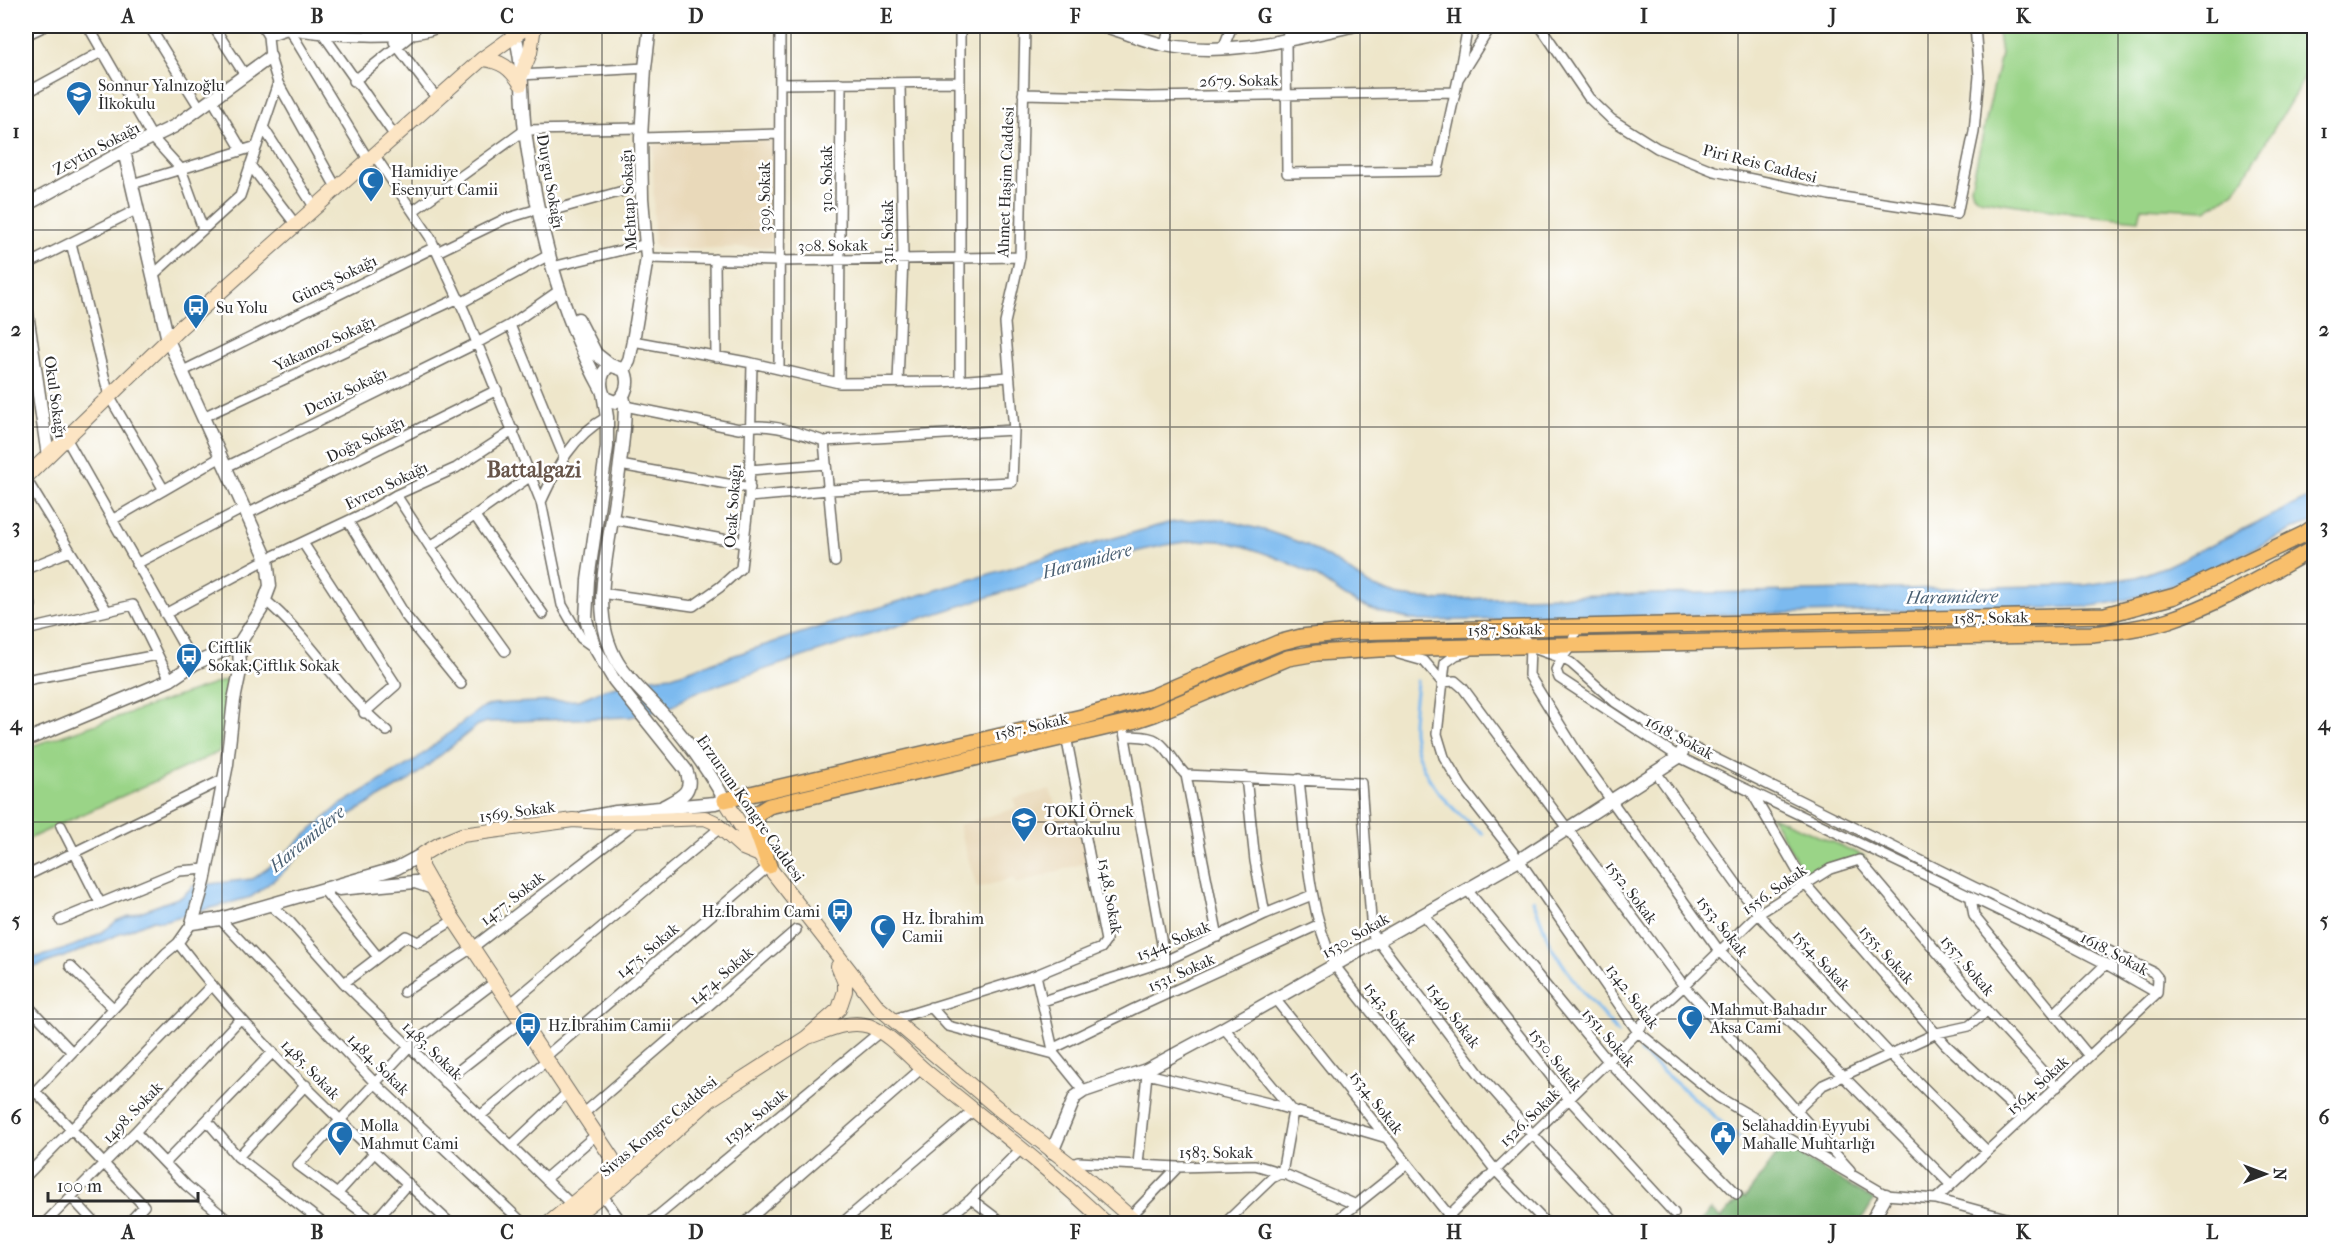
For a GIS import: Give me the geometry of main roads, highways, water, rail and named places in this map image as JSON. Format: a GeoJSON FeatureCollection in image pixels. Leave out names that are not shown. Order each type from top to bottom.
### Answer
{"type":"FeatureCollection","features":[{"type":"Feature","properties":{"kind":"main road"},"geometry":{"type":"LineString","coordinates":[[26,478],[168,340],[482,59],[511,34],[528,26]]}},
{"type":"Feature","properties":{"kind":"main road"},"geometry":{"type":"LineString","coordinates":[[482,59],[500,62],[521,79],[530,53],[534,26]]}},
{"type":"Feature","properties":{"kind":"main road","name":"1587. Sokak"},"geometry":{"type":"LineString","coordinates":[[725,800],[1082,717],[1142,700],[1278,643],[1301,637],[1349,633],[2105,615],[2175,596],[2304,534],[2314,527]]}},
{"type":"Feature","properties":{"kind":"main road","name":"1587. Sokak"},"geometry":{"type":"LineString","coordinates":[[764,860],[755,827],[758,813],[769,806],[1066,736],[1123,729],[1288,658],[1317,653],[1379,649],[1530,647],[1566,652],[1819,639],[2092,634],[2132,629],[2168,621],[2217,602],[2314,548]]}},
{"type":"Feature","properties":{"kind":"main road","name":"Erzurum Kongre Caddesi"},"geometry":{"type":"LineString","coordinates":[[725,800],[764,860],[870,999],[891,1020],[1071,1165],[1135,1220]]}},
{"type":"Feature","properties":{"kind":"main road","name":"1569. Sokak"},"geometry":{"type":"LineString","coordinates":[[612,1158],[433,888],[421,867],[423,854],[462,835],[573,820],[636,822],[705,818],[721,827],[735,842],[764,860]]}},
{"type":"Feature","properties":{"kind":"main road","name":"Sivas Kongre Caddesi"},"geometry":{"type":"LineString","coordinates":[[548,1224],[575,1209],[648,1154],[711,1099],[806,1038],[839,1009],[845,991],[842,974],[828,946]]}},
{"type":"Feature","properties":{"kind":"main road","name":"Sivas Kongre Caddesi"},"geometry":{"type":"LineString","coordinates":[[806,1038],[851,1023],[867,1025],[881,1031],[922,1068],[1022,1149],[1107,1224]]}},
{"type":"Feature","properties":{"kind":"main road"},"geometry":{"type":"LineString","coordinates":[[612,1158],[628,1159],[648,1154]]}},
{"type":"Feature","properties":{"kind":"main road","name":"Sivas Kongre Caddesi"},"geometry":{"type":"LineString","coordinates":[[599,1190],[613,1166],[612,1158]]}},
{"type":"Feature","properties":{"kind":"main road","name":"Sivas Kongre Caddesi"},"geometry":{"type":"LineString","coordinates":[[565,1224],[575,1209]]}},
{"type":"Feature","properties":{"kind":"water","name":"Haramidere"},"geometry":{"type":"Polygon","coordinates":[[[2314,495],[2314,522],[2300,526],[2168,587],[2112,603],[2083,607],[1420,621],[1402,618],[1359,604],[1307,572],[1244,546],[1220,541],[1178,543],[1130,554],[952,608],[691,694],[673,706],[630,717],[487,722],[478,725],[410,780],[348,816],[316,839],[279,876],[251,897],[163,921],[153,920],[72,954],[26,970],[26,959],[61,950],[86,940],[116,921],[183,896],[193,886],[252,879],[268,868],[340,805],[414,761],[480,709],[493,704],[579,700],[605,689],[642,679],[672,676],[874,609],[1168,523],[1202,519],[1224,520],[1267,531],[1307,545],[1369,585],[1399,596],[1434,600],[2086,585],[2137,577],[2167,566],[2314,495]]]}},
{"type":"Feature","properties":{"kind":"waterway"},"geometry":{"type":"LineString","coordinates":[[1417,681],[1413,732],[1421,763],[1428,777],[1447,802],[1483,834]]}},
{"type":"Feature","properties":{"kind":"waterway"},"geometry":{"type":"LineString","coordinates":[[1533,900],[1551,947],[1578,986],[1618,1033]]}},
{"type":"Feature","properties":{"kind":"waterway"},"geometry":{"type":"LineString","coordinates":[[1640,1052],[1743,1141],[1756,1149]]}},
{"type":"Feature","properties":{"kind":"place","name":"Sonnur Yalnızoğlu İlkokulu"},"geometry":{"type":"Point","coordinates":[79,117]}},
{"type":"Feature","properties":{"kind":"place","name":"Hamidiye Esenyurt Camii"},"geometry":{"type":"Point","coordinates":[371,203]}},
{"type":"Feature","properties":{"kind":"place","name":"Su Yolu"},"geometry":{"type":"Point","coordinates":[196,330]}},
{"type":"Feature","properties":{"kind":"place","name":"Ciftlik Sokak;Çiftlık Sokak"},"geometry":{"type":"Point","coordinates":[189,679]}},
{"type":"Feature","properties":{"kind":"place","name":"TOKİ Örnek Ortaokulıu"},"geometry":{"type":"Point","coordinates":[1024,843]}},
{"type":"Feature","properties":{"kind":"place","name":"Hz.İbrahim Cami"},"geometry":{"type":"Point","coordinates":[840,934]}},
{"type":"Feature","properties":{"kind":"place","name":"Hz. İbrahim Camii"},"geometry":{"type":"Point","coordinates":[883,950]}},
{"type":"Feature","properties":{"kind":"place","name":"Mahmut Bahadır Aksa Cami"},"geometry":{"type":"Point","coordinates":[1690,1041]}},
{"type":"Feature","properties":{"kind":"place","name":"Hz.İbrahim Camii"},"geometry":{"type":"Point","coordinates":[528,1048]}},
{"type":"Feature","properties":{"kind":"place","name":"Molla Mahmut Cami"},"geometry":{"type":"Point","coordinates":[340,1157]}},
{"type":"Feature","properties":{"kind":"place","name":"Selahaddin Eyyubi Mahalle Muhtarlığı"},"geometry":{"type":"Point","coordinates":[1723,1157]}},
{"type":"Feature","properties":{"kind":"district","name":"Battalgazi"},"geometry":{"type":"Point","coordinates":[534,469]}}]}
